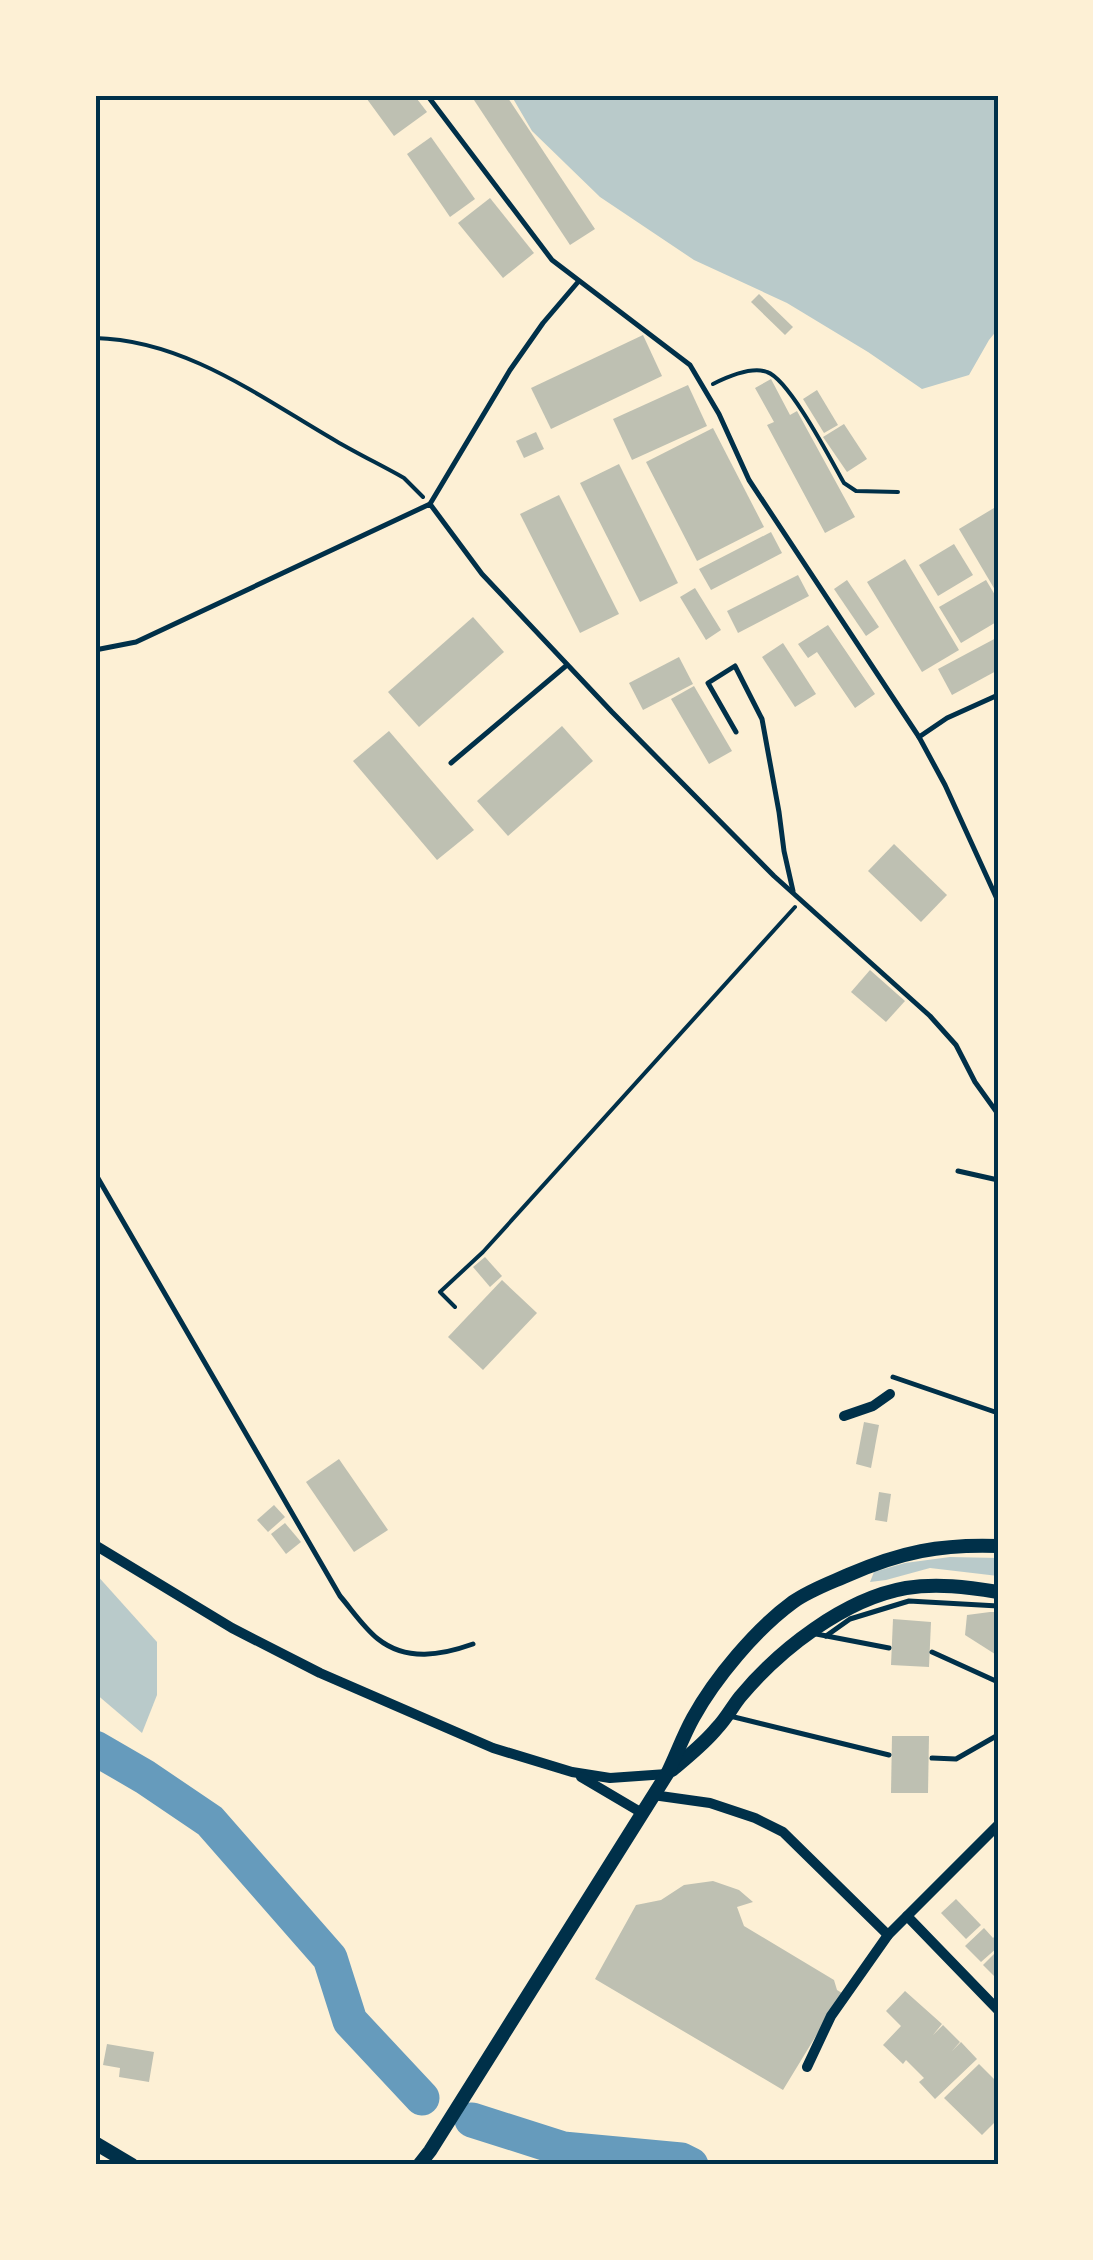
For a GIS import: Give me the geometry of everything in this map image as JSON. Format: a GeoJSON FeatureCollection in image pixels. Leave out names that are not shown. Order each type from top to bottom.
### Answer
{"type":"FeatureCollection","features":[{"type":"Feature","properties":{"kind":"main road"},"geometry":{"type":"LineString","coordinates":[[419,2165],[668,1774],[694,1717],[740,1651],[796,1600],[894,1556],[967,1545],[998,1546]]}},
{"type":"Feature","properties":{"kind":"main road"},"geometry":{"type":"LineString","coordinates":[[668,1774],[714,1732],[740,1696],[799,1639],[829,1619],[864,1601],[905,1588],[949,1585],[998,1592]]}},
{"type":"Feature","properties":{"kind":"main road"},"geometry":{"type":"LineString","coordinates":[[95,2143],[132,2165]]}},
{"type":"Feature","properties":{"kind":"street"},"geometry":{"type":"LineString","coordinates":[[844,1416],[873,1406],[890,1394]]}},
{"type":"Feature","properties":{"kind":"street"},"geometry":{"type":"LineString","coordinates":[[95,1545],[232,1628],[320,1673],[494,1748],[572,1772],[610,1778],[668,1774]]}},
{"type":"Feature","properties":{"kind":"street"},"geometry":{"type":"LineString","coordinates":[[572,1772],[642,1814]]}},
{"type":"Feature","properties":{"kind":"street"},"geometry":{"type":"LineString","coordinates":[[653,1796],[710,1803],[783,1832],[888,1935]]}},
{"type":"Feature","properties":{"kind":"street"},"geometry":{"type":"LineString","coordinates":[[807,2066],[831,2016],[888,1935],[998,1825]]}},
{"type":"Feature","properties":{"kind":"street"},"geometry":{"type":"LineString","coordinates":[[907,1916],[998,2010]]}},
{"type":"Feature","properties":{"kind":"lane"},"geometry":{"type":"LineString","coordinates":[[427,95],[552,260],[690,364],[720,414],[749,480],[918,738],[998,897]]}},
{"type":"Feature","properties":{"kind":"lane"},"geometry":{"type":"LineString","coordinates":[[95,650],[136,642],[430,504],[510,370],[579,282]]}},
{"type":"Feature","properties":{"kind":"lane"},"geometry":{"type":"LineString","coordinates":[[430,504],[482,574],[567,665],[794,894],[930,1016],[956,1045],[975,1082],[998,1114]]}},
{"type":"Feature","properties":{"kind":"lane"},"geometry":{"type":"LineString","coordinates":[[451,762],[567,665]]}},
{"type":"Feature","properties":{"kind":"lane"},"geometry":{"type":"LineString","coordinates":[[736,732],[708,683],[735,666],[762,719],[794,894]]}},
{"type":"Feature","properties":{"kind":"lane"},"geometry":{"type":"LineString","coordinates":[[918,738],[948,718],[998,694]]}},
{"type":"Feature","properties":{"kind":"lane"},"geometry":{"type":"LineString","coordinates":[[958,1171],[998,1180]]}},
{"type":"Feature","properties":{"kind":"lane"},"geometry":{"type":"LineString","coordinates":[[95,1174],[340,1596],[377,1639],[404,1652],[446,1654],[472,1644]]}},
{"type":"Feature","properties":{"kind":"lane"},"geometry":{"type":"LineString","coordinates":[[893,1378],[998,1412]]}},
{"type":"Feature","properties":{"kind":"lane"},"geometry":{"type":"LineString","coordinates":[[826,1636],[850,1619],[909,1601],[998,1606]]}},
{"type":"Feature","properties":{"kind":"lane"},"geometry":{"type":"LineString","coordinates":[[808,1633],[889,1648]]}},
{"type":"Feature","properties":{"kind":"lane"},"geometry":{"type":"LineString","coordinates":[[932,1652],[998,1682]]}},
{"type":"Feature","properties":{"kind":"lane"},"geometry":{"type":"LineString","coordinates":[[728,1715],[889,1755]]}},
{"type":"Feature","properties":{"kind":"lane"},"geometry":{"type":"LineString","coordinates":[[932,1758],[956,1759],[998,1735]]}},
{"type":"Feature","properties":{"kind":"path"},"geometry":{"type":"LineString","coordinates":[[95,338],[154,346],[217,372],[404,478],[430,504]]}},
{"type":"Feature","properties":{"kind":"path"},"geometry":{"type":"LineString","coordinates":[[704,389],[738,374],[763,370],[776,377],[802,410],[844,483],[856,490],[898,492]]}},
{"type":"Feature","properties":{"kind":"path"},"geometry":{"type":"LineString","coordinates":[[455,1307],[440,1292],[483,1252],[801,900]]}},
{"type":"Feature","properties":{"kind":"shaded area"},"geometry":{"type":"Polygon","coordinates":[[[511,95],[998,95],[998,329],[969,375],[922,389],[787,303],[694,260],[600,197],[532,131],[511,95]]]}},
{"type":"Feature","properties":{"kind":"shaded area"},"geometry":{"type":"Polygon","coordinates":[[[950,1557],[998,1558],[998,1576],[930,1568],[870,1582],[874,1572],[950,1557]]]}},
{"type":"Feature","properties":{"kind":"shaded area"},"geometry":{"type":"Polygon","coordinates":[[[95,1573],[157,1642],[157,1695],[142,1733],[95,1693],[95,1573]]]}},
{"type":"Feature","properties":{"kind":"building"},"geometry":{"type":"Polygon","coordinates":[[[364,95],[414,95],[427,112],[394,136],[364,95]]]}},
{"type":"Feature","properties":{"kind":"building"},"geometry":{"type":"Polygon","coordinates":[[[506,95],[595,229],[570,245],[472,97],[506,95]]]}},
{"type":"Feature","properties":{"kind":"building"},"geometry":{"type":"Polygon","coordinates":[[[431,137],[475,199],[450,217],[407,154],[431,137]]]}},
{"type":"Feature","properties":{"kind":"building"},"geometry":{"type":"Polygon","coordinates":[[[490,198],[534,253],[503,278],[458,223],[490,198]]]}},
{"type":"Feature","properties":{"kind":"building"},"geometry":{"type":"Polygon","coordinates":[[[759,294],[793,327],[785,335],[751,302],[759,294]]]}},
{"type":"Feature","properties":{"kind":"building"},"geometry":{"type":"Polygon","coordinates":[[[643,335],[662,376],[551,429],[531,388],[643,335]]]}},
{"type":"Feature","properties":{"kind":"building"},"geometry":{"type":"Polygon","coordinates":[[[771,379],[790,415],[797,411],[855,517],[825,533],[767,425],[774,422],[755,388],[771,379]]]}},
{"type":"Feature","properties":{"kind":"building"},"geometry":{"type":"Polygon","coordinates":[[[688,385],[707,426],[632,460],[613,419],[688,385]]]}},
{"type":"Feature","properties":{"kind":"building"},"geometry":{"type":"Polygon","coordinates":[[[817,390],[838,425],[824,433],[803,399],[817,390]]]}},
{"type":"Feature","properties":{"kind":"building"},"geometry":{"type":"Polygon","coordinates":[[[844,424],[867,459],[847,472],[823,437],[844,424]]]}},
{"type":"Feature","properties":{"kind":"building"},"geometry":{"type":"Polygon","coordinates":[[[713,428],[764,527],[697,561],[646,462],[713,428]]]}},
{"type":"Feature","properties":{"kind":"building"},"geometry":{"type":"Polygon","coordinates":[[[536,432],[544,449],[524,458],[516,441],[536,432]]]}},
{"type":"Feature","properties":{"kind":"building"},"geometry":{"type":"Polygon","coordinates":[[[619,464],[678,583],[640,602],[580,483],[619,464]]]}},
{"type":"Feature","properties":{"kind":"building"},"geometry":{"type":"Polygon","coordinates":[[[559,495],[619,614],[580,633],[520,514],[559,495]]]}},
{"type":"Feature","properties":{"kind":"building"},"geometry":{"type":"Polygon","coordinates":[[[994,508],[998,515],[998,595],[959,529],[994,508]]]}},
{"type":"Feature","properties":{"kind":"building"},"geometry":{"type":"Polygon","coordinates":[[[771,532],[782,553],[711,590],[699,569],[771,532]]]}},
{"type":"Feature","properties":{"kind":"building"},"geometry":{"type":"Polygon","coordinates":[[[954,544],[973,575],[938,596],[919,565],[954,544]]]}},
{"type":"Feature","properties":{"kind":"building"},"geometry":{"type":"Polygon","coordinates":[[[905,559],[959,650],[922,672],[867,582],[905,559]]]}},
{"type":"Feature","properties":{"kind":"building"},"geometry":{"type":"Polygon","coordinates":[[[798,575],[809,596],[738,633],[727,611],[798,575]]]}},
{"type":"Feature","properties":{"kind":"building"},"geometry":{"type":"Polygon","coordinates":[[[847,580],[879,627],[866,636],[834,589],[847,580]]]}},
{"type":"Feature","properties":{"kind":"building"},"geometry":{"type":"Polygon","coordinates":[[[986,580],[998,600],[998,621],[961,643],[939,607],[986,580]]]}},
{"type":"Feature","properties":{"kind":"building"},"geometry":{"type":"Polygon","coordinates":[[[695,588],[721,630],[706,640],[680,597],[695,588]]]}},
{"type":"Feature","properties":{"kind":"building"},"geometry":{"type":"Polygon","coordinates":[[[473,617],[504,652],[419,727],[388,692],[473,617]]]}},
{"type":"Feature","properties":{"kind":"building"},"geometry":{"type":"Polygon","coordinates":[[[828,625],[875,694],[855,708],[817,652],[808,658],[798,644],[828,625]]]}},
{"type":"Feature","properties":{"kind":"building"},"geometry":{"type":"Polygon","coordinates":[[[998,637],[998,670],[952,695],[938,669],[998,637]]]}},
{"type":"Feature","properties":{"kind":"building"},"geometry":{"type":"Polygon","coordinates":[[[783,643],[816,694],[795,707],[762,657],[783,643]]]}},
{"type":"Feature","properties":{"kind":"building"},"geometry":{"type":"Polygon","coordinates":[[[679,657],[693,684],[643,710],[629,683],[679,657]]]}},
{"type":"Feature","properties":{"kind":"building"},"geometry":{"type":"Polygon","coordinates":[[[694,686],[732,751],[709,764],[671,699],[694,686]]]}},
{"type":"Feature","properties":{"kind":"building"},"geometry":{"type":"Polygon","coordinates":[[[562,726],[593,761],[508,836],[477,801],[562,726]]]}},
{"type":"Feature","properties":{"kind":"building"},"geometry":{"type":"Polygon","coordinates":[[[389,731],[474,830],[437,860],[353,761],[389,731]]]}},
{"type":"Feature","properties":{"kind":"building"},"geometry":{"type":"Polygon","coordinates":[[[894,844],[947,895],[921,922],[868,871],[894,844]]]}},
{"type":"Feature","properties":{"kind":"building"},"geometry":{"type":"Polygon","coordinates":[[[870,970],[905,1001],[886,1022],[851,992],[870,970]]]}},
{"type":"Feature","properties":{"kind":"building"},"geometry":{"type":"Polygon","coordinates":[[[485,1257],[502,1276],[490,1287],[473,1267],[485,1257]]]}},
{"type":"Feature","properties":{"kind":"building"},"geometry":{"type":"Polygon","coordinates":[[[502,1280],[537,1313],[483,1370],[448,1337],[502,1280]]]}},
{"type":"Feature","properties":{"kind":"building"},"geometry":{"type":"Polygon","coordinates":[[[864,1422],[879,1425],[871,1468],[856,1464],[864,1422]]]}},
{"type":"Feature","properties":{"kind":"building"},"geometry":{"type":"Polygon","coordinates":[[[339,1459],[388,1530],[354,1552],[306,1482],[339,1459]]]}},
{"type":"Feature","properties":{"kind":"building"},"geometry":{"type":"Polygon","coordinates":[[[879,1492],[891,1494],[887,1522],[875,1520],[879,1492]]]}},
{"type":"Feature","properties":{"kind":"building"},"geometry":{"type":"Polygon","coordinates":[[[274,1505],[285,1517],[268,1532],[257,1520],[274,1505]]]}},
{"type":"Feature","properties":{"kind":"building"},"geometry":{"type":"Polygon","coordinates":[[[285,1523],[301,1542],[286,1554],[271,1534],[285,1523]]]}},
{"type":"Feature","properties":{"kind":"building"},"geometry":{"type":"Polygon","coordinates":[[[998,1612],[998,1656],[965,1635],[967,1615],[998,1612]]]}},
{"type":"Feature","properties":{"kind":"building"},"geometry":{"type":"Polygon","coordinates":[[[893,1619],[931,1622],[929,1667],[891,1665],[893,1619]]]}},
{"type":"Feature","properties":{"kind":"building"},"geometry":{"type":"Polygon","coordinates":[[[892,1736],[929,1736],[928,1793],[891,1793],[892,1736]]]}},
{"type":"Feature","properties":{"kind":"building"},"geometry":{"type":"Polygon","coordinates":[[[713,1881],[739,1890],[753,1902],[737,1907],[744,1926],[834,1980],[842,1993],[783,2090],[595,1979],[636,1905],[661,1900],[684,1885],[713,1881]]]}},
{"type":"Feature","properties":{"kind":"building"},"geometry":{"type":"Polygon","coordinates":[[[956,1899],[981,1925],[966,1939],[941,1913],[956,1899]]]}},
{"type":"Feature","properties":{"kind":"building"},"geometry":{"type":"Polygon","coordinates":[[[984,1928],[998,1939],[998,1947],[981,1962],[965,1946],[984,1928]]]}},
{"type":"Feature","properties":{"kind":"building"},"geometry":{"type":"Polygon","coordinates":[[[998,1950],[998,1980],[983,1965],[998,1950]]]}},
{"type":"Feature","properties":{"kind":"building"},"geometry":{"type":"Polygon","coordinates":[[[905,1991],[942,2024],[933,2035],[943,2025],[960,2042],[952,2051],[961,2042],[977,2059],[935,2099],[919,2082],[924,2078],[883,2045],[901,2026],[886,2011],[905,1991]]]}},
{"type":"Feature","properties":{"kind":"building"},"geometry":{"type":"Polygon","coordinates":[[[107,2044],[154,2052],[149,2082],[119,2077],[120,2068],[103,2065],[107,2044]]]}},
{"type":"Feature","properties":{"kind":"building"},"geometry":{"type":"Polygon","coordinates":[[[979,2064],[995,2080],[998,2077],[998,2119],[982,2135],[944,2098],[979,2064]]]}},
{"type":"Feature","properties":{"kind":"waterway"},"geometry":{"type":"LineString","coordinates":[[95,1748],[210,1821],[330,1958],[350,2021],[422,2098]]}},
{"type":"Feature","properties":{"kind":"waterway"},"geometry":{"type":"LineString","coordinates":[[472,2120],[563,2149],[681,2160],[691,2165]]}}]}
